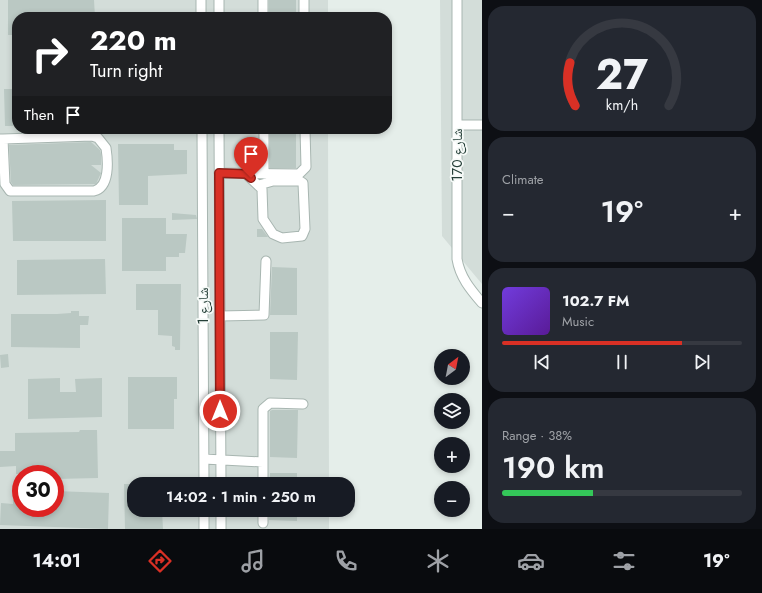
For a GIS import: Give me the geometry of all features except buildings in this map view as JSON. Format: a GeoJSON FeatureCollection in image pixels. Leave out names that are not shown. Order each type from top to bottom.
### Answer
{"type":"FeatureCollection","features":[{"type":"Feature","properties":{"kind":"street"},"geometry":{"type":"LineString","coordinates":[[201,0],[201,12]]}},
{"type":"Feature","properties":{"kind":"street"},"geometry":{"type":"LineString","coordinates":[[219,0],[219,12]]}},
{"type":"Feature","properties":{"kind":"street"},"geometry":{"type":"LineString","coordinates":[[263,0],[263,12]]}},
{"type":"Feature","properties":{"kind":"street"},"geometry":{"type":"LineString","coordinates":[[304,0],[304,12]]}},
{"type":"Feature","properties":{"kind":"street","name":"شارع 170"},"geometry":{"type":"LineString","coordinates":[[457,0],[457,259],[459,270],[464,279],[482,303]]}},
{"type":"Feature","properties":{"kind":"street"},"geometry":{"type":"LineString","coordinates":[[457,125],[482,125]]}},
{"type":"Feature","properties":{"kind":"street","name":"شارع 1"},"geometry":{"type":"LineString","coordinates":[[202,134],[204,477]]}},
{"type":"Feature","properties":{"kind":"street","name":"شارع 1"},"geometry":{"type":"LineString","coordinates":[[219,134],[221,477]]}},
{"type":"Feature","properties":{"kind":"street"},"geometry":{"type":"LineString","coordinates":[[264,134],[264,174]]}},
{"type":"Feature","properties":{"kind":"street"},"geometry":{"type":"LineString","coordinates":[[219,173],[299,174],[304,171],[306,167],[305,134]]}},
{"type":"Feature","properties":{"kind":"street"},"geometry":{"type":"LineString","coordinates":[[96,137],[106,148],[105,182],[101,188],[94,191],[10,191],[6,184],[1,139],[96,137]]}},
{"type":"Feature","properties":{"kind":"street"},"geometry":{"type":"LineString","coordinates":[[246,174],[259,185],[263,196],[263,219],[273,234],[282,238],[302,236],[306,229],[303,183],[300,181],[273,180],[259,185]]}},
{"type":"Feature","properties":{"kind":"street"},"geometry":{"type":"LineString","coordinates":[[220,316],[264,315],[266,261]]}},
{"type":"Feature","properties":{"kind":"street"},"geometry":{"type":"LineString","coordinates":[[263,477],[263,409],[270,403],[303,404]]}},
{"type":"Feature","properties":{"kind":"street"},"geometry":{"type":"LineString","coordinates":[[204,459],[263,462]]}},
{"type":"Feature","properties":{"kind":"street"},"geometry":{"type":"LineString","coordinates":[[204,517],[204,529]]}},
{"type":"Feature","properties":{"kind":"street"},"geometry":{"type":"LineString","coordinates":[[221,517],[221,529]]}},
{"type":"Feature","properties":{"kind":"street"},"geometry":{"type":"LineString","coordinates":[[263,517],[263,523]]}},
{"type":"Feature","properties":{"kind":"shaded area"},"geometry":{"type":"Polygon","coordinates":[[[0,0],[328,0],[328,12],[12,12],[12,134],[328,134],[329,477],[127,477],[127,517],[329,517],[329,529],[0,529],[0,0]]]}},
{"type":"Feature","properties":{"kind":"shaded area"},"geometry":{"type":"Polygon","coordinates":[[[440,0],[482,0],[482,284],[442,236],[440,0]]]}},
{"type":"Feature","properties":{"kind":"route"},"geometry":{"type":"LineString","coordinates":[[220,411],[219,173],[246,174],[251,178]]}}]}
